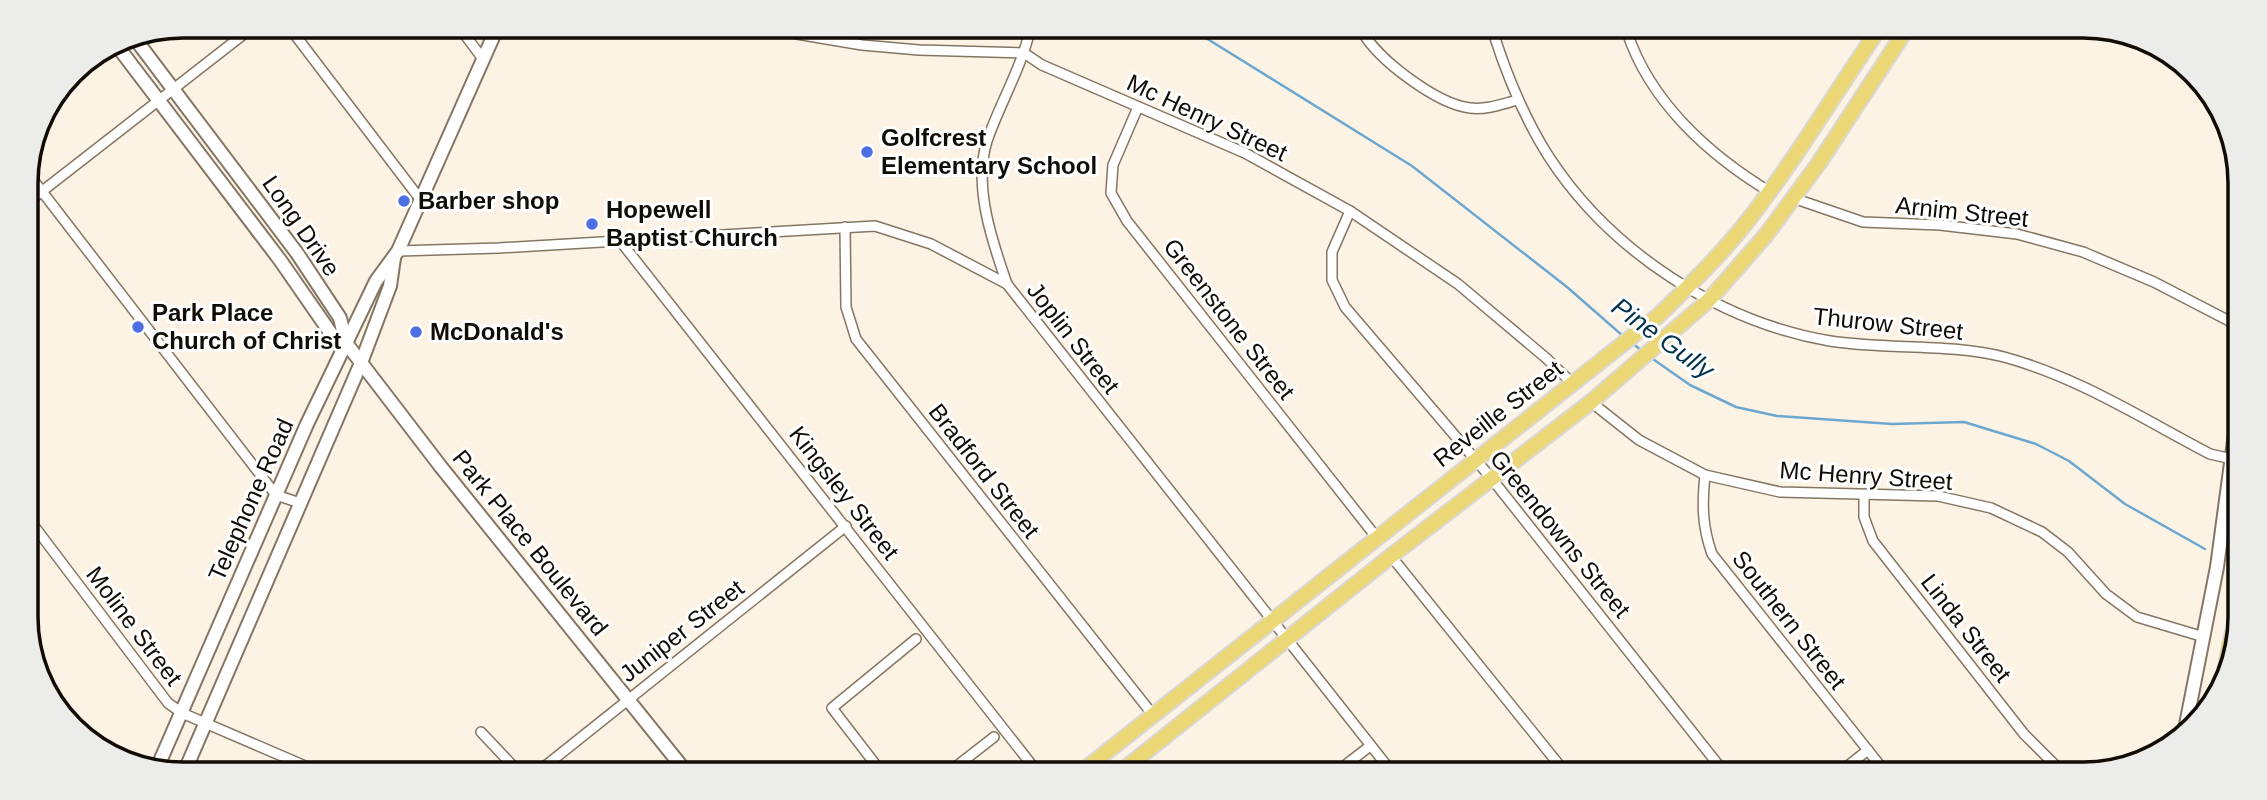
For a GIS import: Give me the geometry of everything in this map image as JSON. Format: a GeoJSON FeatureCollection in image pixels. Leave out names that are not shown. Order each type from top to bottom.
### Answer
{"type":"FeatureCollection","features":[{"type":"Feature","properties":{"kind":"main road","name":"Reveille Street"},"geometry":{"type":"LineString","coordinates":[[1094,762],[1573,384],[1688,287],[1770,192],[1873,38]]}},
{"type":"Feature","properties":{"kind":"main road","name":"Reveille Street"},"geometry":{"type":"LineString","coordinates":[[1132,762],[1391,556],[1591,402],[1710,299],[1766,235],[1901,38]]}},
{"type":"Feature","properties":{"kind":"main road","name":"Telephone Road"},"geometry":{"type":"LineString","coordinates":[[161,759],[276,495],[376,281],[396,254],[492,39]]}},
{"type":"Feature","properties":{"kind":"main road","name":"Long Drive"},"geometry":{"type":"LineString","coordinates":[[140,45],[264,208],[340,318],[346,343]]}},
{"type":"Feature","properties":{"kind":"main road","name":"Long Drive"},"geometry":{"type":"LineString","coordinates":[[122,53],[332,335],[346,343]]}},
{"type":"Feature","properties":{"kind":"main road"},"geometry":{"type":"LineString","coordinates":[[1841,85],[1864,93]]}},
{"type":"Feature","properties":{"kind":"main road"},"geometry":{"type":"LineString","coordinates":[[248,219],[264,208]]}},
{"type":"Feature","properties":{"kind":"main road","name":"Telephone Road"},"geometry":{"type":"LineString","coordinates":[[189,762],[361,363],[390,286],[396,254]]}},
{"type":"Feature","properties":{"kind":"main road","name":"Park Place Boulevard"},"geometry":{"type":"LineString","coordinates":[[346,343],[441,467],[678,762]]}},
{"type":"Feature","properties":{"kind":"main road"},"geometry":{"type":"LineString","coordinates":[[2188,717],[2217,567],[2228,488]]}},
{"type":"Feature","properties":{"kind":"main road"},"geometry":{"type":"LineString","coordinates":[[231,597],[255,607]]}},
{"type":"Feature","properties":{"kind":"street"},"geometry":{"type":"LineString","coordinates":[[1367,38],[1385,61],[1451,103],[1469,108],[1485,108],[1518,100]]}},
{"type":"Feature","properties":{"kind":"street","name":"Thurow Street"},"geometry":{"type":"LineString","coordinates":[[1495,38],[1518,100],[1549,156],[1582,199],[1639,254],[1688,287],[1744,316],[1804,335],[1865,346],[1974,351],[2018,362],[2077,383],[2210,454],[2228,458]]}},
{"type":"Feature","properties":{"kind":"street"},"geometry":{"type":"LineString","coordinates":[[1630,38],[1656,91],[1688,130],[1736,171],[1770,192]]}},
{"type":"Feature","properties":{"kind":"street"},"geometry":{"type":"LineString","coordinates":[[39,194],[238,39]]}},
{"type":"Feature","properties":{"kind":"street"},"geometry":{"type":"LineString","coordinates":[[298,39],[420,199]]}},
{"type":"Feature","properties":{"kind":"street"},"geometry":{"type":"LineString","coordinates":[[468,39],[483,59]]}},
{"type":"Feature","properties":{"kind":"street","name":"Mc Henry Street"},"geometry":{"type":"LineString","coordinates":[[828,39],[919,50],[1024,53],[1042,65],[1245,153],[1350,211],[1458,284],[1573,384]]}},
{"type":"Feature","properties":{"kind":"street"},"geometry":{"type":"LineString","coordinates":[[1007,284],[988,230],[983,182],[986,143],[1028,39]]}},
{"type":"Feature","properties":{"kind":"street","name":"Greenstone Street"},"geometry":{"type":"LineString","coordinates":[[1138,107],[1113,164],[1111,193],[1127,221],[1377,538]]}},
{"type":"Feature","properties":{"kind":"street"},"geometry":{"type":"LineString","coordinates":[[39,188],[276,495],[300,503]]}},
{"type":"Feature","properties":{"kind":"street","name":"Arnim Street"},"geometry":{"type":"LineString","coordinates":[[1793,198],[1863,222],[1940,225],[2017,234],[2083,252],[2154,282],[2228,320]]}},
{"type":"Feature","properties":{"kind":"street","name":"Greendowns Street"},"geometry":{"type":"LineString","coordinates":[[1350,211],[1332,252],[1332,280],[1345,307],[1492,479],[1715,761]]}},
{"type":"Feature","properties":{"kind":"street","name":"Joplin Street"},"geometry":{"type":"LineString","coordinates":[[396,254],[875,226],[931,244],[1007,284],[1383,761]]}},
{"type":"Feature","properties":{"kind":"street","name":"Bradford Street"},"geometry":{"type":"LineString","coordinates":[[845,228],[846,307],[856,339],[1153,715]]}},
{"type":"Feature","properties":{"kind":"street","name":"Kingsley Street"},"geometry":{"type":"LineString","coordinates":[[621,242],[1029,762]]}},
{"type":"Feature","properties":{"kind":"street","name":"Mc Henry Street"},"geometry":{"type":"LineString","coordinates":[[1591,402],[1639,440],[1705,475],[1780,492],[1938,496],[1990,508],[2042,532],[2068,552],[2106,594],[2129,612],[2151,622],[2204,638]]}},
{"type":"Feature","properties":{"kind":"street","name":"Southern Street"},"geometry":{"type":"LineString","coordinates":[[1705,475],[1701,512],[1712,554],[1877,761]]}},
{"type":"Feature","properties":{"kind":"street","name":"Linda Street"},"geometry":{"type":"LineString","coordinates":[[1864,495],[1864,516],[1873,541],[2024,734],[2051,761]]}},
{"type":"Feature","properties":{"kind":"street","name":"Juniper Street"},"geometry":{"type":"LineString","coordinates":[[550,762],[846,526]]}},
{"type":"Feature","properties":{"kind":"street","name":"Moline Street"},"geometry":{"type":"LineString","coordinates":[[38,530],[168,703],[182,712],[296,762]]}},
{"type":"Feature","properties":{"kind":"street"},"geometry":{"type":"LineString","coordinates":[[1391,556],[1556,761]]}},
{"type":"Feature","properties":{"kind":"street"},"geometry":{"type":"LineString","coordinates":[[875,762],[832,708],[916,639]]}},
{"type":"Feature","properties":{"kind":"street"},"geometry":{"type":"LineString","coordinates":[[481,732],[509,762]]}},
{"type":"Feature","properties":{"kind":"street"},"geometry":{"type":"LineString","coordinates":[[962,762],[994,737]]}},
{"type":"Feature","properties":{"kind":"street"},"geometry":{"type":"LineString","coordinates":[[1350,761],[1370,746]]}},
{"type":"Feature","properties":{"kind":"street"},"geometry":{"type":"LineString","coordinates":[[1854,761],[1868,750]]}},
{"type":"Feature","properties":{"kind":"waterway","name":"Pine Gully"},"geometry":{"type":"LineString","coordinates":[[1207,38],[1412,166],[1567,287],[1623,336]]}},
{"type":"Feature","properties":{"kind":"waterway","name":"Pine Gully"},"geometry":{"type":"LineString","coordinates":[[1631,342],[1642,351]]}},
{"type":"Feature","properties":{"kind":"waterway","name":"Pine Gully"},"geometry":{"type":"LineString","coordinates":[[1650,357],[1690,385],[1736,407],[1777,416],[1892,424],[1964,422],[2036,444],[2069,461],[2125,504],[2205,549]]}},
{"type":"Feature","properties":{"kind":"place","name":"Golfcrest Elementary School"},"geometry":{"type":"Point","coordinates":[867,152]}},
{"type":"Feature","properties":{"kind":"place","name":"Barber shop"},"geometry":{"type":"Point","coordinates":[404,201]}},
{"type":"Feature","properties":{"kind":"place","name":"Hopewell Baptist Church"},"geometry":{"type":"Point","coordinates":[592,224]}},
{"type":"Feature","properties":{"kind":"place","name":"Park Place Church of Christ"},"geometry":{"type":"Point","coordinates":[138,327]}},
{"type":"Feature","properties":{"kind":"place","name":"McDonald's"},"geometry":{"type":"Point","coordinates":[416,332]}}]}
